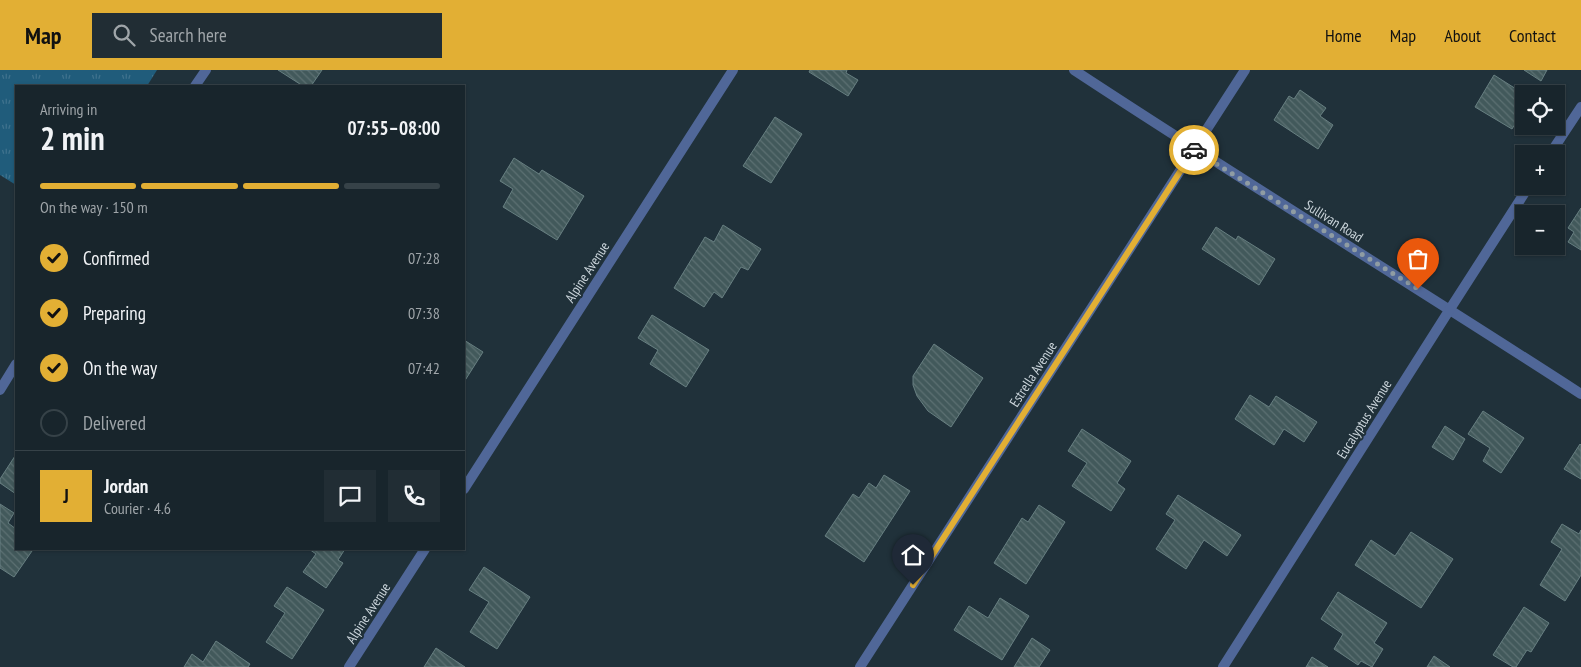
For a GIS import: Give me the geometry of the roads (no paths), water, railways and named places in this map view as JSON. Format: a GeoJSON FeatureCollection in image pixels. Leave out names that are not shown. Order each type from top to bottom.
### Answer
{"type":"FeatureCollection","features":[{"type":"Feature","properties":{"kind":"street"},"geometry":{"type":"LineString","coordinates":[[196,85],[206,70]]}},
{"type":"Feature","properties":{"kind":"street","name":"Alpine Avenue"},"geometry":{"type":"LineString","coordinates":[[465,487],[733,70]]}},
{"type":"Feature","properties":{"kind":"street","name":"Sullivan Road"},"geometry":{"type":"LineString","coordinates":[[1074,70],[1194,149],[1450,309],[1581,394]]}},
{"type":"Feature","properties":{"kind":"street","name":"Estrella Avenue"},"geometry":{"type":"LineString","coordinates":[[860,667],[1245,70]]}},
{"type":"Feature","properties":{"kind":"street"},"geometry":{"type":"LineString","coordinates":[[1556,145],[1581,107]]}},
{"type":"Feature","properties":{"kind":"street","name":"Eucalyptus Avenue"},"geometry":{"type":"LineString","coordinates":[[1223,667],[1523,195]]}},
{"type":"Feature","properties":{"kind":"street"},"geometry":{"type":"LineString","coordinates":[[0,390],[15,366]]}},
{"type":"Feature","properties":{"kind":"street","name":"Alpine Avenue"},"geometry":{"type":"LineString","coordinates":[[349,667],[424,550]]}}]}
